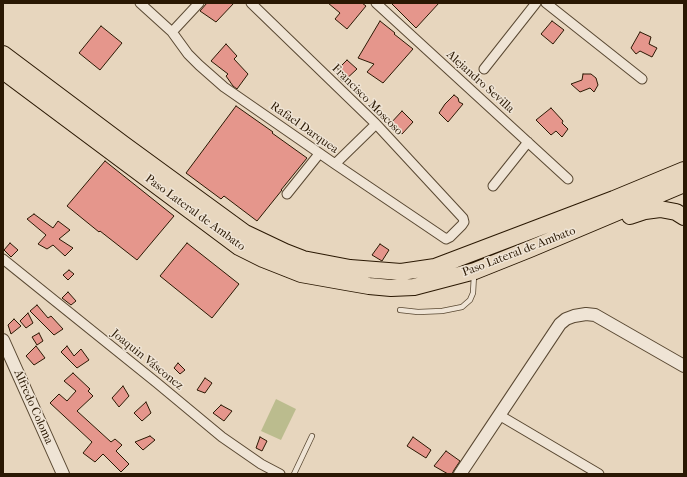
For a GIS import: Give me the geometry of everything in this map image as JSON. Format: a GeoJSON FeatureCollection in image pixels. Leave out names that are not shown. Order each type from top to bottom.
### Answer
{"type":"FeatureCollection","features":[{"type":"Feature","properties":{"kind":"highway","name":"Paso Lateral de Ambato"},"geometry":{"type":"LineString","coordinates":[[3,54],[55,101],[239,247],[263,259],[300,274],[363,285],[391,288],[414,287],[475,271],[684,184]]}},
{"type":"Feature","properties":{"kind":"highway","name":"Paso Lateral de Ambato"},"geometry":{"type":"LineString","coordinates":[[3,71],[55,101],[123,144],[245,233],[303,259],[350,268],[401,272],[435,267],[614,199],[684,170]]}},
{"type":"Feature","properties":{"kind":"highway"},"geometry":{"type":"LineString","coordinates":[[614,199],[684,161]]}},
{"type":"Feature","properties":{"kind":"highway"},"geometry":{"type":"LineString","coordinates":[[530,249],[645,211],[660,209],[676,212],[684,217]]}},
{"type":"Feature","properties":{"kind":"street","name":"Rafael Darquea"},"geometry":{"type":"LineString","coordinates":[[140,3],[172,32],[188,54],[224,87],[319,154],[446,238],[450,237],[462,225],[464,222],[463,218]]}},
{"type":"Feature","properties":{"kind":"street"},"geometry":{"type":"LineString","coordinates":[[172,32],[199,3]]}},
{"type":"Feature","properties":{"kind":"street","name":"Francisco Moscoso"},"geometry":{"type":"LineString","coordinates":[[251,3],[376,124],[463,218]]}},
{"type":"Feature","properties":{"kind":"street","name":"Alejandro Sevilla"},"geometry":{"type":"LineString","coordinates":[[376,3],[568,179]]}},
{"type":"Feature","properties":{"kind":"street"},"geometry":{"type":"LineString","coordinates":[[484,69],[536,3]]}},
{"type":"Feature","properties":{"kind":"street"},"geometry":{"type":"LineString","coordinates":[[546,3],[642,79]]}},
{"type":"Feature","properties":{"kind":"street"},"geometry":{"type":"LineString","coordinates":[[335,164],[376,124]]}},
{"type":"Feature","properties":{"kind":"street"},"geometry":{"type":"LineString","coordinates":[[494,186],[528,142]]}},
{"type":"Feature","properties":{"kind":"street"},"geometry":{"type":"LineString","coordinates":[[287,194],[319,154]]}},
{"type":"Feature","properties":{"kind":"street","name":"Joaquin Vásconez"},"geometry":{"type":"LineString","coordinates":[[3,259],[222,437],[261,464],[280,474]]}},
{"type":"Feature","properties":{"kind":"street"},"geometry":{"type":"LineString","coordinates":[[460,474],[560,324],[566,319],[586,314],[595,315],[684,366]]}},
{"type":"Feature","properties":{"kind":"street","name":"Alfredo Coloma"},"geometry":{"type":"LineString","coordinates":[[3,340],[63,474]]}},
{"type":"Feature","properties":{"kind":"street"},"geometry":{"type":"LineString","coordinates":[[499,415],[599,474]]}},
{"type":"Feature","properties":{"kind":"lane"},"geometry":{"type":"LineString","coordinates":[[400,310],[418,312],[442,311],[462,306],[470,300],[474,293],[475,271]]}},
{"type":"Feature","properties":{"kind":"lane"},"geometry":{"type":"LineString","coordinates":[[294,474],[312,436]]}},
{"type":"Feature","properties":{"kind":"green space"},"geometry":{"type":"Polygon","coordinates":[[[276,399],[296,409],[281,440],[261,431],[276,399]]]}},
{"type":"Feature","properties":{"kind":"building"},"geometry":{"type":"Polygon","coordinates":[[[207,3],[234,3],[216,22],[200,11],[207,3]]]}},
{"type":"Feature","properties":{"kind":"building"},"geometry":{"type":"Polygon","coordinates":[[[328,3],[362,3],[366,6],[347,29],[335,19],[340,13],[328,3]]]}},
{"type":"Feature","properties":{"kind":"building"},"geometry":{"type":"Polygon","coordinates":[[[391,3],[439,3],[416,28],[391,3]]]}},
{"type":"Feature","properties":{"kind":"building"},"geometry":{"type":"Polygon","coordinates":[[[380,21],[413,49],[383,83],[367,72],[374,64],[358,58],[380,21]]]}},
{"type":"Feature","properties":{"kind":"building"},"geometry":{"type":"Polygon","coordinates":[[[552,21],[564,30],[553,44],[541,34],[552,21]]]}},
{"type":"Feature","properties":{"kind":"building"},"geometry":{"type":"Polygon","coordinates":[[[101,26],[122,43],[100,70],[79,53],[101,26]]]}},
{"type":"Feature","properties":{"kind":"building"},"geometry":{"type":"Polygon","coordinates":[[[640,32],[651,37],[649,44],[657,48],[652,57],[640,51],[636,54],[631,48],[640,32]]]}},
{"type":"Feature","properties":{"kind":"building"},"geometry":{"type":"Polygon","coordinates":[[[226,44],[237,56],[234,59],[248,74],[237,89],[226,76],[228,74],[211,61],[226,44]]]}},
{"type":"Feature","properties":{"kind":"building"},"geometry":{"type":"Polygon","coordinates":[[[347,60],[357,69],[343,82],[335,72],[347,60]]]}},
{"type":"Feature","properties":{"kind":"building"},"geometry":{"type":"Polygon","coordinates":[[[583,74],[591,74],[596,78],[598,85],[594,92],[590,88],[580,92],[571,84],[582,80],[583,74]]]}},
{"type":"Feature","properties":{"kind":"building"},"geometry":{"type":"Polygon","coordinates":[[[454,95],[458,98],[459,102],[463,104],[448,122],[439,113],[454,95]]]}},
{"type":"Feature","properties":{"kind":"building"},"geometry":{"type":"Polygon","coordinates":[[[236,106],[307,158],[257,221],[224,196],[221,199],[186,173],[236,106]]]}},
{"type":"Feature","properties":{"kind":"building"},"geometry":{"type":"Polygon","coordinates":[[[551,108],[568,129],[562,137],[556,131],[551,135],[536,120],[551,108]]]}},
{"type":"Feature","properties":{"kind":"building"},"geometry":{"type":"Polygon","coordinates":[[[402,111],[413,122],[402,134],[390,124],[402,111]]]}},
{"type":"Feature","properties":{"kind":"building"},"geometry":{"type":"Polygon","coordinates":[[[105,161],[174,216],[137,260],[67,206],[105,161]]]}},
{"type":"Feature","properties":{"kind":"building"},"geometry":{"type":"Polygon","coordinates":[[[34,214],[53,228],[58,221],[70,230],[59,239],[73,248],[65,256],[53,245],[47,249],[38,244],[46,235],[27,219],[34,214]]]}},
{"type":"Feature","properties":{"kind":"building"},"geometry":{"type":"Polygon","coordinates":[[[10,243],[18,250],[11,257],[4,250],[10,243]]]}},
{"type":"Feature","properties":{"kind":"building"},"geometry":{"type":"Polygon","coordinates":[[[187,243],[239,284],[212,318],[160,276],[187,243]]]}},
{"type":"Feature","properties":{"kind":"building"},"geometry":{"type":"Polygon","coordinates":[[[380,244],[389,250],[382,261],[372,255],[380,244]]]}},
{"type":"Feature","properties":{"kind":"building"},"geometry":{"type":"Polygon","coordinates":[[[69,270],[74,274],[68,280],[63,275],[69,270]]]}},
{"type":"Feature","properties":{"kind":"building"},"geometry":{"type":"Polygon","coordinates":[[[68,292],[76,301],[71,305],[62,298],[68,292]]]}},
{"type":"Feature","properties":{"kind":"building"},"geometry":{"type":"Polygon","coordinates":[[[37,305],[48,318],[51,316],[63,329],[54,335],[30,311],[37,305]]]}},
{"type":"Feature","properties":{"kind":"building"},"geometry":{"type":"Polygon","coordinates":[[[28,313],[33,323],[26,328],[20,321],[28,313]]]}},
{"type":"Feature","properties":{"kind":"building"},"geometry":{"type":"Polygon","coordinates":[[[14,319],[21,326],[11,334],[8,325],[14,319]]]}},
{"type":"Feature","properties":{"kind":"building"},"geometry":{"type":"Polygon","coordinates":[[[39,333],[43,341],[37,345],[32,337],[39,333]]]}},
{"type":"Feature","properties":{"kind":"building"},"geometry":{"type":"Polygon","coordinates":[[[36,346],[45,358],[34,365],[26,356],[36,346]]]}},
{"type":"Feature","properties":{"kind":"building"},"geometry":{"type":"Polygon","coordinates":[[[67,346],[74,356],[81,349],[89,360],[77,368],[61,352],[67,346]]]}},
{"type":"Feature","properties":{"kind":"building"},"geometry":{"type":"Polygon","coordinates":[[[178,363],[185,370],[180,374],[174,368],[178,363]]]}},
{"type":"Feature","properties":{"kind":"building"},"geometry":{"type":"Polygon","coordinates":[[[73,373],[90,389],[88,391],[93,396],[77,411],[111,442],[115,439],[122,445],[116,451],[129,464],[121,472],[103,454],[95,462],[83,453],[92,442],[50,403],[59,394],[67,401],[76,391],[64,381],[73,373]]]}},
{"type":"Feature","properties":{"kind":"building"},"geometry":{"type":"Polygon","coordinates":[[[205,378],[212,383],[205,393],[197,390],[205,378]]]}},
{"type":"Feature","properties":{"kind":"building"},"geometry":{"type":"Polygon","coordinates":[[[123,386],[129,396],[119,407],[112,398],[123,386]]]}},
{"type":"Feature","properties":{"kind":"building"},"geometry":{"type":"Polygon","coordinates":[[[146,402],[151,413],[142,421],[134,413],[146,402]]]}},
{"type":"Feature","properties":{"kind":"building"},"geometry":{"type":"Polygon","coordinates":[[[221,405],[232,411],[224,421],[213,413],[221,405]]]}},
{"type":"Feature","properties":{"kind":"building"},"geometry":{"type":"Polygon","coordinates":[[[150,436],[155,440],[143,450],[135,442],[150,436]]]}},
{"type":"Feature","properties":{"kind":"building"},"geometry":{"type":"Polygon","coordinates":[[[260,437],[267,441],[262,451],[256,448],[260,437]]]}},
{"type":"Feature","properties":{"kind":"building"},"geometry":{"type":"Polygon","coordinates":[[[413,437],[431,450],[426,458],[407,446],[413,437]]]}},
{"type":"Feature","properties":{"kind":"building"},"geometry":{"type":"Polygon","coordinates":[[[446,451],[460,461],[452,474],[448,474],[434,466],[446,451]]]}}]}
